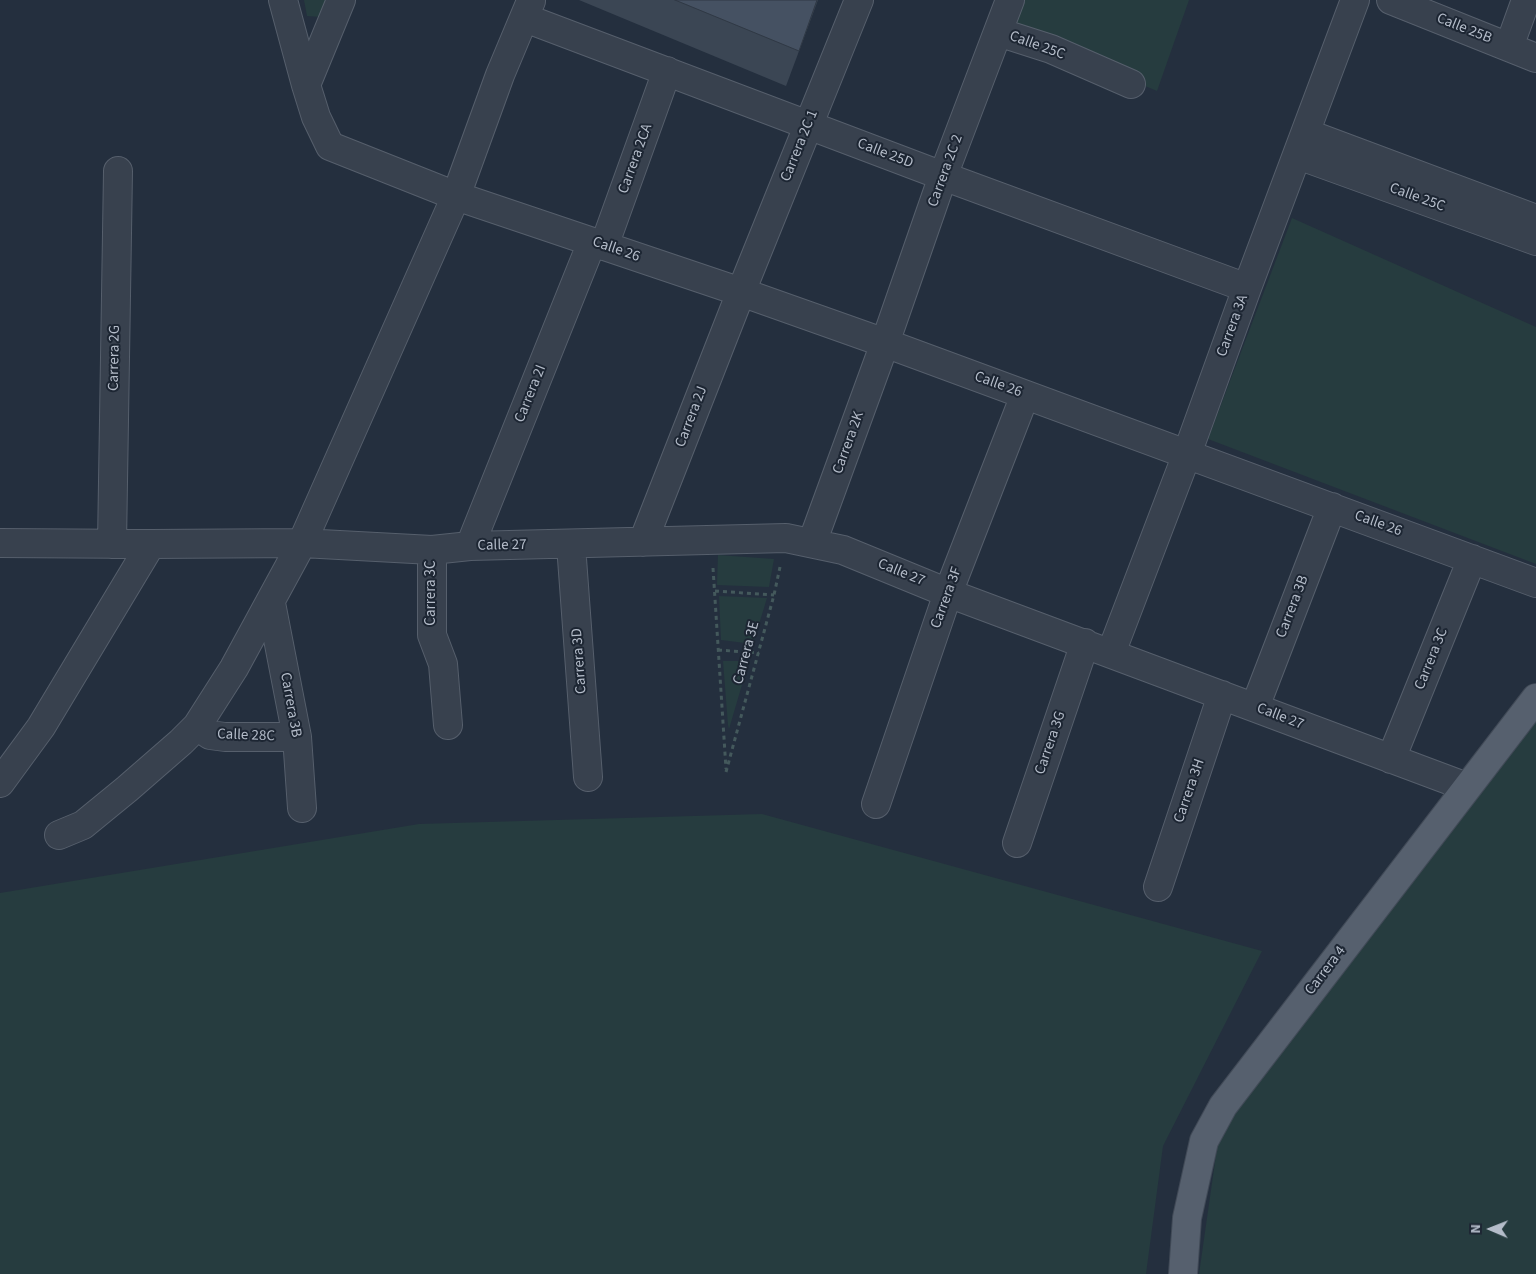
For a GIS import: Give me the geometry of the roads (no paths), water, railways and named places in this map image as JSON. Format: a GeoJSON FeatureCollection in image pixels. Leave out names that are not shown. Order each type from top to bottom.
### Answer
{"type":"FeatureCollection","features":[{"type":"Feature","properties":{"kind":"main road","name":"Carrera 4"},"geometry":{"type":"LineString","coordinates":[[1183,1274],[1187,1218],[1204,1141],[1223,1106],[1536,698]]}},
{"type":"Feature","properties":{"kind":"street","name":"Calle 26"},"geometry":{"type":"LineString","coordinates":[[283,0],[316,117],[330,146],[456,196],[885,343],[1536,583]]}},
{"type":"Feature","properties":{"kind":"street"},"geometry":{"type":"LineString","coordinates":[[306,85],[341,0]]}},
{"type":"Feature","properties":{"kind":"street","name":"Carrera 2C 1"},"geometry":{"type":"LineString","coordinates":[[740,292],[859,0]]}},
{"type":"Feature","properties":{"kind":"street","name":"Carrera 2C 2"},"geometry":{"type":"LineString","coordinates":[[885,343],[943,176],[1010,0]]}},
{"type":"Feature","properties":{"kind":"street","name":"Carrera 3A"},"geometry":{"type":"LineString","coordinates":[[1111,653],[1356,0]]}},
{"type":"Feature","properties":{"kind":"street","name":"Calle 25B"},"geometry":{"type":"LineString","coordinates":[[1391,0],[1536,58]]}},
{"type":"Feature","properties":{"kind":"street"},"geometry":{"type":"LineString","coordinates":[[1509,47],[1526,0]]}},
{"type":"Feature","properties":{"kind":"street"},"geometry":{"type":"LineString","coordinates":[[59,835],[83,825],[198,726],[271,603],[302,543],[456,196],[500,75],[528,9]]}},
{"type":"Feature","properties":{"kind":"street","name":"Calle 25D"},"geometry":{"type":"LineString","coordinates":[[528,9],[667,71],[943,176],[1247,288]]}},
{"type":"Feature","properties":{"kind":"street","name":"Calle 25C"},"geometry":{"type":"LineString","coordinates":[[998,32],[1051,49],[1131,84]]}},
{"type":"Feature","properties":{"kind":"street","name":"Carrera 2CA"},"geometry":{"type":"LineString","coordinates":[[598,244],[667,71]]}},
{"type":"Feature","properties":{"kind":"street","name":"Calle 25C"},"geometry":{"type":"LineString","coordinates":[[1302,144],[1536,219]]}},
{"type":"Feature","properties":{"kind":"street","name":"Calle 25C"},"geometry":{"type":"LineString","coordinates":[[1302,144],[1536,241]]}},
{"type":"Feature","properties":{"kind":"street","name":"Carrera 2G"},"geometry":{"type":"LineString","coordinates":[[112,544],[118,171]]}},
{"type":"Feature","properties":{"kind":"street","name":"Carrera 2I"},"geometry":{"type":"LineString","coordinates":[[470,546],[598,244]]}},
{"type":"Feature","properties":{"kind":"street","name":"Carrera 2J"},"geometry":{"type":"LineString","coordinates":[[643,542],[740,292]]}},
{"type":"Feature","properties":{"kind":"street","name":"Carrera 2K"},"geometry":{"type":"LineString","coordinates":[[799,541],[885,343]]}},
{"type":"Feature","properties":{"kind":"street","name":"Carrera 3F"},"geometry":{"type":"LineString","coordinates":[[876,804],[948,593],[1025,395]]}},
{"type":"Feature","properties":{"kind":"street","name":"Carrera 3B"},"geometry":{"type":"LineString","coordinates":[[1254,707],[1332,507]]}},
{"type":"Feature","properties":{"kind":"street","name":"Calle 27"},"geometry":{"type":"LineString","coordinates":[[0,542],[112,544],[302,543],[432,550],[470,546],[571,545],[711,539],[799,541],[843,550],[948,593],[1466,787]]}},
{"type":"Feature","properties":{"kind":"street"},"geometry":{"type":"LineString","coordinates":[[0,783],[41,727],[151,544]]}},
{"type":"Feature","properties":{"kind":"street","name":"Carrera 3D"},"geometry":{"type":"LineString","coordinates":[[571,545],[588,777]]}},
{"type":"Feature","properties":{"kind":"street","name":"Carrera 3C"},"geometry":{"type":"LineString","coordinates":[[432,550],[432,634],[443,664],[448,725]]}},
{"type":"Feature","properties":{"kind":"street","name":"Carrera 3C"},"geometry":{"type":"LineString","coordinates":[[1391,759],[1472,560]]}},
{"type":"Feature","properties":{"kind":"street","name":"Carrera 3B"},"geometry":{"type":"LineString","coordinates":[[271,603],[297,737],[302,808]]}},
{"type":"Feature","properties":{"kind":"street","name":"Carrera 3G"},"geometry":{"type":"LineString","coordinates":[[1017,843],[1084,643]]}},
{"type":"Feature","properties":{"kind":"street","name":"Carrera 3H"},"geometry":{"type":"LineString","coordinates":[[1158,887],[1222,695]]}},
{"type":"Feature","properties":{"kind":"street","name":"Calle 28C"},"geometry":{"type":"LineString","coordinates":[[198,726],[210,735],[225,738],[297,737]]}}]}
